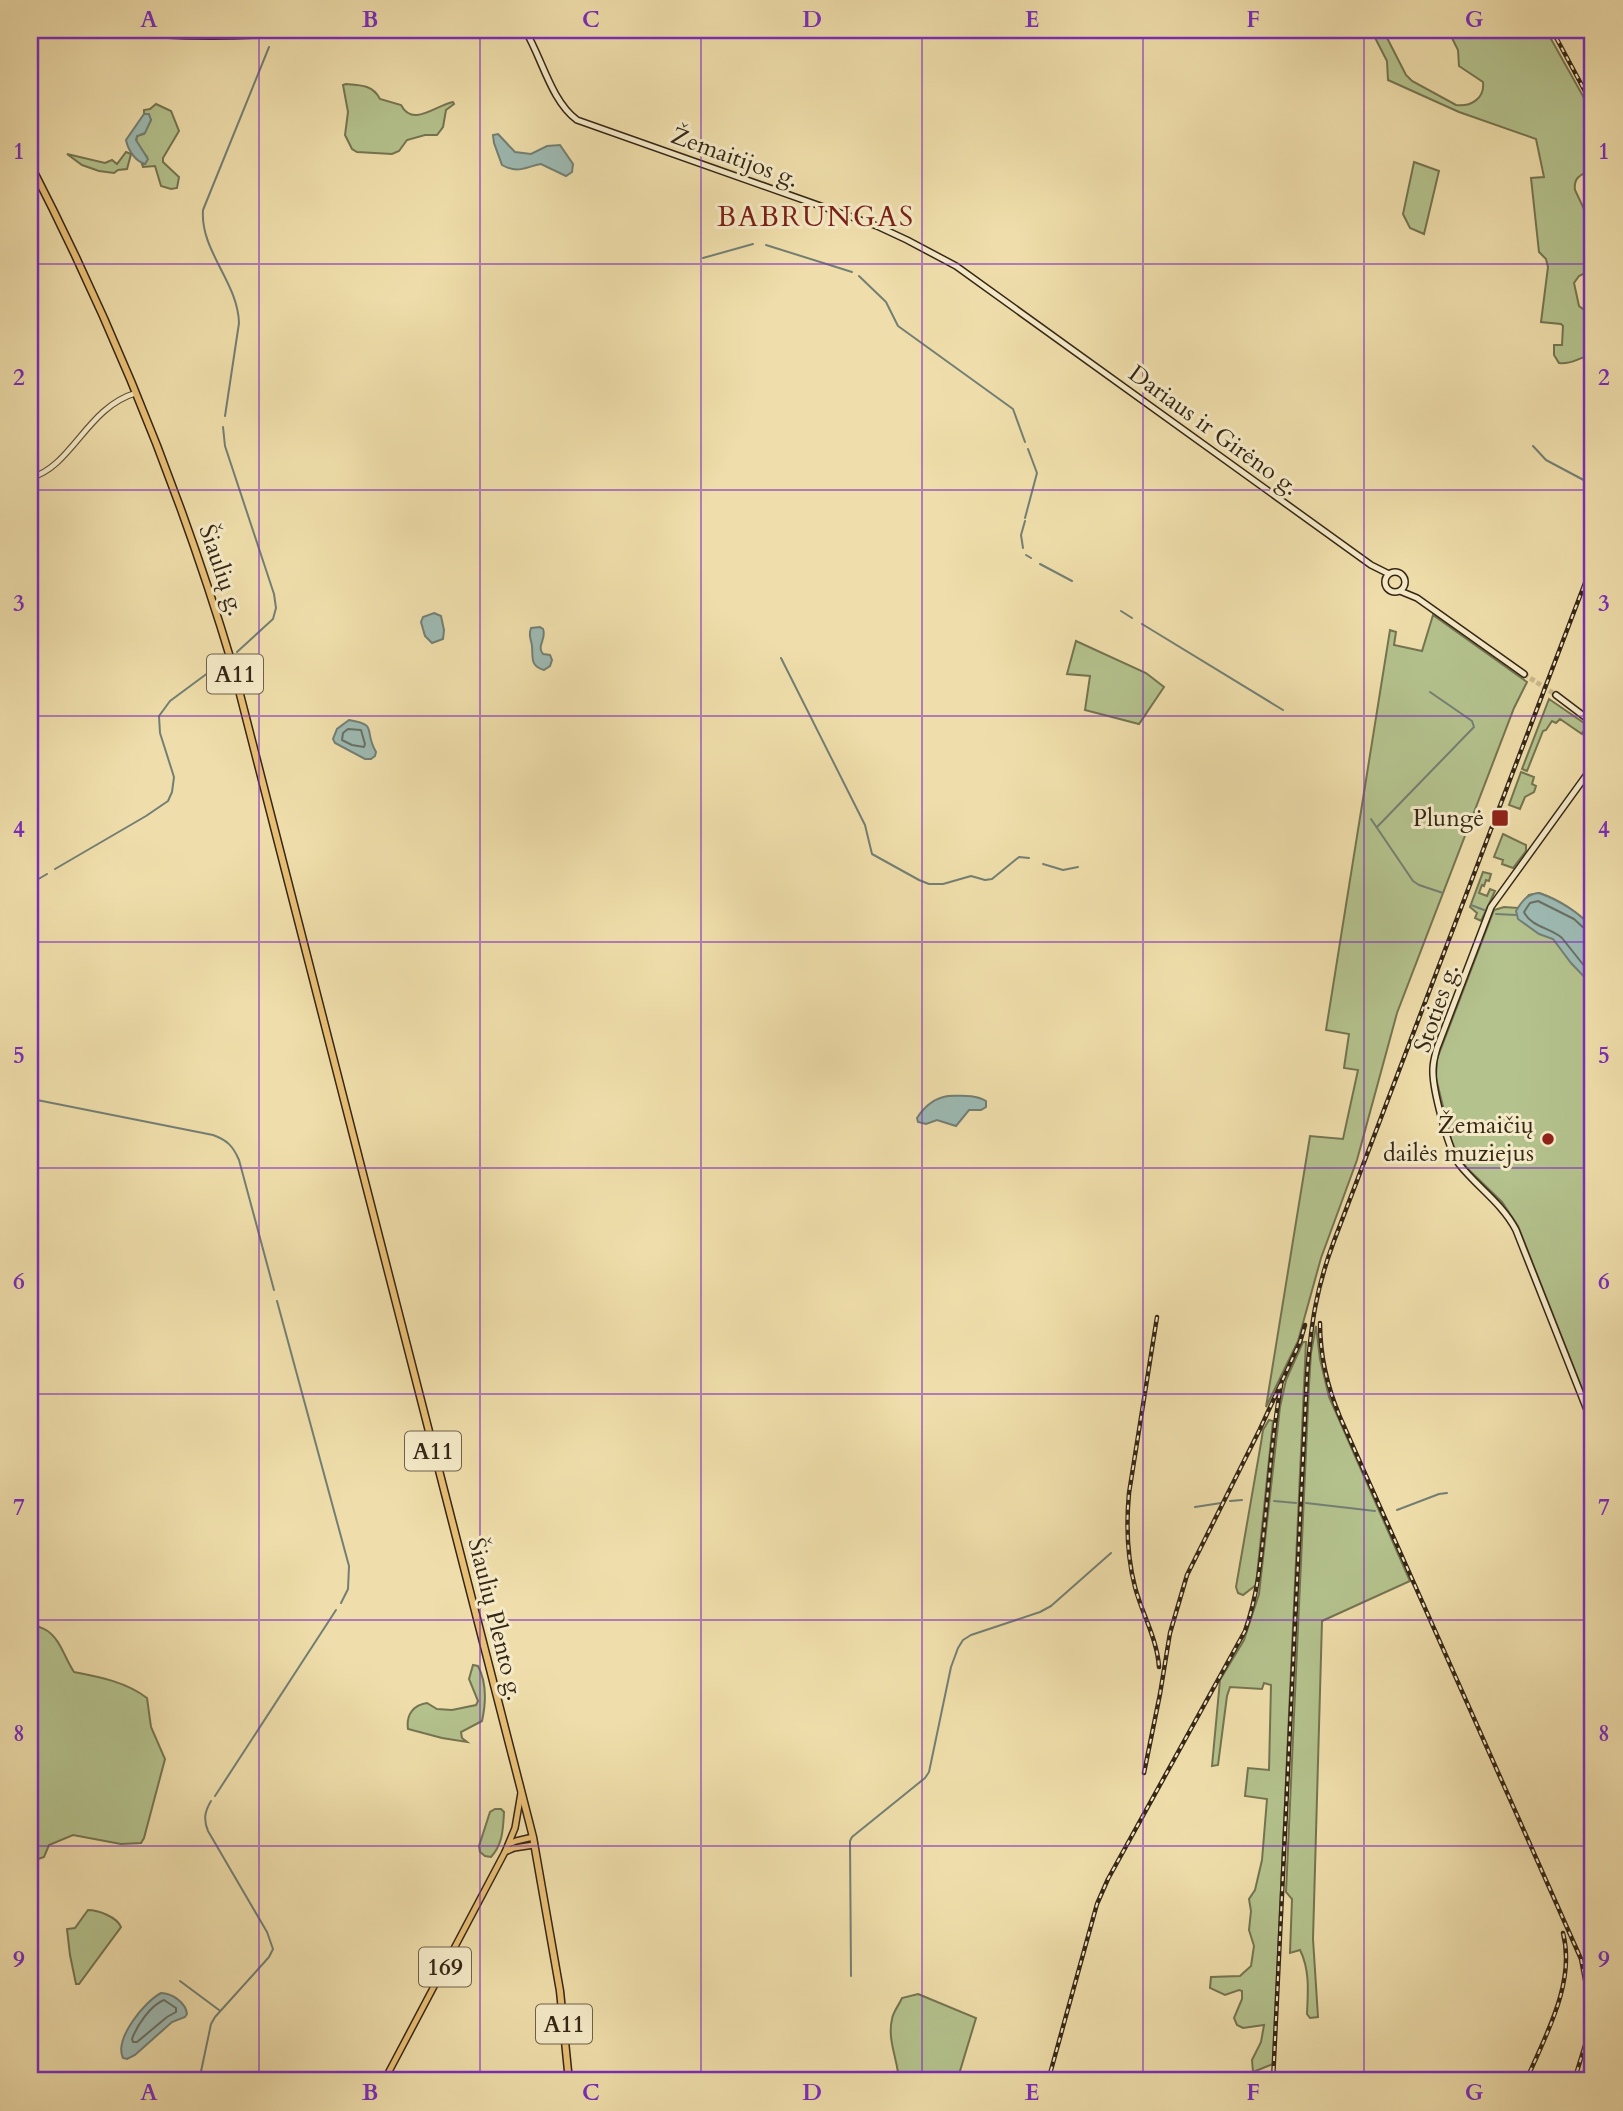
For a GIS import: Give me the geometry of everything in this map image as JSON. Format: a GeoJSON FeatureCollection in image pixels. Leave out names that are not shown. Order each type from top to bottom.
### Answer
{"type":"FeatureCollection","features":[{"type":"Feature","properties":{"kind":"highway","name":"Šiaulių g."},"geometry":{"type":"LineString","coordinates":[[30,164],[93,292],[136,393],[201,566],[233,667],[362,1172]]}},
{"type":"Feature","properties":{"kind":"highway","name":"Šiaulių Plento g."},"geometry":{"type":"LineString","coordinates":[[362,1172],[533,1841],[560,1991],[569,2081]]}},
{"type":"Feature","properties":{"kind":"main road"},"geometry":{"type":"LineString","coordinates":[[101,30],[199,36],[325,30]]}},
{"type":"Feature","properties":{"kind":"main road","name":"Žemaitijos g."},"geometry":{"type":"LineString","coordinates":[[528,30],[558,98],[567,111],[586,124],[881,228],[956,266],[1035,323]]}},
{"type":"Feature","properties":{"kind":"main road","name":"Dariaus ir Girėno g."},"geometry":{"type":"LineString","coordinates":[[1035,323],[1387,577]]}},
{"type":"Feature","properties":{"kind":"main road","name":"Dariaus ir Girėno g."},"geometry":{"type":"LineString","coordinates":[[1417,598],[1400,573],[1395,572],[1387,577],[1385,585],[1389,590],[1417,598],[1524,674]]}},
{"type":"Feature","properties":{"kind":"main road"},"geometry":{"type":"LineString","coordinates":[[1400,591],[1405,584]]}},
{"type":"Feature","properties":{"kind":"main road"},"geometry":{"type":"LineString","coordinates":[[1556,695],[1593,723]]}},
{"type":"Feature","properties":{"kind":"main road","name":"Stoties g."},"geometry":{"type":"LineString","coordinates":[[1593,766],[1491,907],[1437,1048],[1433,1069],[1434,1085],[1453,1154],[1467,1174],[1503,1209],[1513,1224],[1593,1425]]}},
{"type":"Feature","properties":{"kind":"main road"},"geometry":{"type":"LineString","coordinates":[[506,1853],[517,1820],[521,1793]]}},
{"type":"Feature","properties":{"kind":"main road"},"geometry":{"type":"LineString","coordinates":[[509,1845],[516,1841],[533,1841]]}},
{"type":"Feature","properties":{"kind":"main road"},"geometry":{"type":"LineString","coordinates":[[506,1853],[533,1841]]}},
{"type":"Feature","properties":{"kind":"main road","name":"169"},"geometry":{"type":"LineString","coordinates":[[384,2081],[506,1853]]}},
{"type":"Feature","properties":{"kind":"street"},"geometry":{"type":"LineString","coordinates":[[30,478],[46,471],[57,462],[109,407],[136,393]]}},
{"type":"Feature","properties":{"kind":"green space"},"geometry":{"type":"Polygon","coordinates":[[[1371,30],[1383,30],[1406,75],[1412,81],[1456,105],[1461,105],[1476,101],[1482,93],[1483,82],[1459,66],[1458,50],[1448,30],[1546,30],[1593,114],[1593,169],[1580,176],[1575,190],[1593,228],[1593,269],[1579,276],[1574,283],[1579,306],[1587,312],[1593,306],[1593,356],[1559,363],[1554,355],[1554,345],[1562,345],[1563,326],[1541,322],[1548,267],[1546,259],[1539,252],[1531,178],[1544,177],[1536,139],[1459,112],[1388,80],[1387,61],[1371,30]]]}},
{"type":"Feature","properties":{"kind":"green space"},"geometry":{"type":"Polygon","coordinates":[[[343,85],[370,88],[380,99],[401,105],[412,115],[453,102],[454,104],[446,110],[443,127],[437,135],[407,140],[399,151],[392,154],[357,152],[352,149],[345,135],[348,112],[343,85]]]}},
{"type":"Feature","properties":{"kind":"green space"},"geometry":{"type":"Polygon","coordinates":[[[156,104],[171,111],[179,131],[163,158],[163,162],[179,177],[177,188],[161,186],[155,166],[143,167],[147,157],[136,143],[137,136],[144,134],[151,120],[144,114],[144,110],[156,104]]]}},
{"type":"Feature","properties":{"kind":"green space"},"geometry":{"type":"Polygon","coordinates":[[[126,152],[131,154],[127,169],[114,173],[82,165],[67,154],[105,163],[112,160],[117,164],[126,152]]]}},
{"type":"Feature","properties":{"kind":"green space"},"geometry":{"type":"Polygon","coordinates":[[[1414,162],[1439,171],[1424,234],[1410,228],[1403,214],[1414,162]]]}},
{"type":"Feature","properties":{"kind":"green space"},"geometry":{"type":"Polygon","coordinates":[[[1433,615],[1527,682],[1514,708],[1397,1013],[1357,1160],[1321,1258],[1298,1341],[1266,1407],[1310,1136],[1343,1139],[1358,1070],[1344,1068],[1349,1034],[1326,1030],[1390,630],[1396,632],[1394,645],[1422,651],[1433,615]]]}},
{"type":"Feature","properties":{"kind":"green space"},"geometry":{"type":"Polygon","coordinates":[[[1076,641],[1146,673],[1164,687],[1139,724],[1085,710],[1090,676],[1067,674],[1076,641]]]}},
{"type":"Feature","properties":{"kind":"green space"},"geometry":{"type":"Polygon","coordinates":[[[1549,699],[1587,725],[1582,734],[1560,719],[1556,723],[1552,721],[1543,731],[1527,771],[1522,769],[1549,699]]]}},
{"type":"Feature","properties":{"kind":"green space"},"geometry":{"type":"Polygon","coordinates":[[[1521,772],[1534,777],[1532,784],[1536,786],[1534,792],[1525,797],[1520,809],[1509,805],[1521,772]]]}},
{"type":"Feature","properties":{"kind":"green space"},"geometry":{"type":"Polygon","coordinates":[[[1503,834],[1526,845],[1526,851],[1513,868],[1494,857],[1503,834]]]}},
{"type":"Feature","properties":{"kind":"green space"},"geometry":{"type":"Polygon","coordinates":[[[1483,872],[1491,874],[1479,893],[1487,896],[1490,889],[1495,891],[1481,921],[1475,918],[1477,913],[1470,907],[1483,872]]]}},
{"type":"Feature","properties":{"kind":"green space"},"geometry":{"type":"Polygon","coordinates":[[[1539,893],[1568,907],[1593,928],[1593,1416],[1518,1226],[1502,1202],[1457,1155],[1436,1078],[1437,1059],[1494,910],[1504,907],[1518,908],[1529,895],[1539,893]]]}},
{"type":"Feature","properties":{"kind":"green space"},"geometry":{"type":"Polygon","coordinates":[[[1316,1326],[1329,1397],[1410,1581],[1322,1621],[1313,1939],[1318,2017],[1310,2018],[1307,2014],[1308,1981],[1303,1958],[1300,1950],[1290,1953],[1292,1899],[1286,1892],[1309,1385],[1316,1326]]]}},
{"type":"Feature","properties":{"kind":"green space"},"geometry":{"type":"Polygon","coordinates":[[[1303,1342],[1306,1342],[1273,2064],[1253,2072],[1252,2060],[1261,2042],[1264,2025],[1243,2028],[1237,2025],[1234,2018],[1242,1999],[1242,1991],[1225,1995],[1210,1988],[1211,1977],[1240,1976],[1251,1966],[1254,1946],[1249,1930],[1249,1899],[1255,1890],[1262,1860],[1267,1799],[1245,1796],[1248,1768],[1269,1770],[1271,1685],[1264,1683],[1262,1689],[1230,1687],[1218,1765],[1212,1766],[1220,1680],[1244,1640],[1259,1594],[1280,1407],[1286,1380],[1303,1342]]]}},
{"type":"Feature","properties":{"kind":"green space"},"geometry":{"type":"Polygon","coordinates":[[[1269,1420],[1273,1421],[1256,1585],[1243,1595],[1238,1593],[1236,1587],[1263,1430],[1269,1420]]]}},
{"type":"Feature","properties":{"kind":"green space"},"geometry":{"type":"Polygon","coordinates":[[[30,1623],[46,1630],[55,1638],[74,1672],[122,1684],[147,1698],[151,1727],[165,1759],[141,1843],[121,1844],[73,1835],[49,1845],[44,1857],[30,1862],[30,1623]]]}},
{"type":"Feature","properties":{"kind":"green space"},"geometry":{"type":"Polygon","coordinates":[[[473,1665],[478,1666],[483,1679],[484,1707],[482,1721],[461,1732],[462,1738],[467,1742],[408,1729],[408,1719],[422,1704],[452,1710],[476,1705],[478,1701],[469,1679],[473,1665]]]}},
{"type":"Feature","properties":{"kind":"green space"},"geometry":{"type":"Polygon","coordinates":[[[495,1809],[504,1812],[503,1824],[500,1842],[491,1857],[480,1852],[479,1846],[490,1812],[495,1809]]]}},
{"type":"Feature","properties":{"kind":"green space"},"geometry":{"type":"Polygon","coordinates":[[[88,1910],[107,1915],[121,1927],[79,1984],[76,1984],[67,1929],[75,1928],[88,1910]]]}},
{"type":"Feature","properties":{"kind":"green space"},"geometry":{"type":"Polygon","coordinates":[[[918,1994],[976,2018],[957,2081],[899,2081],[891,2035],[892,2019],[902,1998],[918,1994]]]}},
{"type":"Feature","properties":{"kind":"water"},"geometry":{"type":"Polygon","coordinates":[[[144,114],[149,114],[151,120],[145,133],[137,136],[136,140],[148,159],[145,164],[132,155],[126,140],[144,114]]]}},
{"type":"Feature","properties":{"kind":"water"},"geometry":{"type":"Polygon","coordinates":[[[498,134],[515,152],[531,154],[547,146],[560,145],[573,164],[572,172],[566,176],[541,164],[521,169],[502,165],[494,143],[493,135],[498,134]]]}},
{"type":"Feature","properties":{"kind":"water"},"geometry":{"type":"Polygon","coordinates":[[[434,613],[441,616],[444,630],[443,639],[432,643],[425,636],[421,622],[423,617],[434,613]]]}},
{"type":"Feature","properties":{"kind":"water"},"geometry":{"type":"Polygon","coordinates":[[[540,627],[544,633],[541,651],[550,655],[552,660],[550,666],[544,670],[533,661],[530,635],[531,628],[540,627]]]}},
{"type":"Feature","properties":{"kind":"water"},"geometry":{"type":"Polygon","coordinates":[[[349,720],[364,724],[369,730],[376,752],[371,759],[365,759],[335,743],[333,739],[337,729],[349,720]]]}},
{"type":"Feature","properties":{"kind":"water"},"geometry":{"type":"Polygon","coordinates":[[[1539,893],[1568,907],[1593,928],[1593,986],[1553,939],[1539,934],[1518,919],[1516,911],[1523,901],[1528,896],[1539,893]]]}},
{"type":"Feature","properties":{"kind":"water"},"geometry":{"type":"Polygon","coordinates":[[[948,1096],[977,1097],[986,1101],[986,1107],[969,1110],[956,1126],[937,1120],[926,1124],[918,1122],[917,1118],[926,1107],[948,1096]]]}},
{"type":"Feature","properties":{"kind":"water"},"geometry":{"type":"Polygon","coordinates":[[[161,1993],[178,1999],[187,2014],[172,2022],[135,2055],[123,2058],[123,2041],[132,2022],[147,2004],[161,1993]]]}},
{"type":"Feature","properties":{"kind":"waterway"},"geometry":{"type":"LineString","coordinates":[[225,416],[239,323],[233,294],[207,239],[203,210],[269,47]]}},
{"type":"Feature","properties":{"kind":"waterway"},"geometry":{"type":"LineString","coordinates":[[703,258],[753,244]]}},
{"type":"Feature","properties":{"kind":"waterway"},"geometry":{"type":"LineString","coordinates":[[766,245],[852,272]]}},
{"type":"Feature","properties":{"kind":"waterway"},"geometry":{"type":"LineString","coordinates":[[859,276],[886,302],[898,326],[1013,409],[1025,442]]}},
{"type":"Feature","properties":{"kind":"waterway"},"geometry":{"type":"LineString","coordinates":[[223,427],[225,446],[274,594],[276,608],[273,619],[237,652]]}},
{"type":"Feature","properties":{"kind":"waterway"},"geometry":{"type":"LineString","coordinates":[[1533,446],[1546,460],[1593,485]]}},
{"type":"Feature","properties":{"kind":"waterway"},"geometry":{"type":"LineString","coordinates":[[1025,518],[1037,473],[1028,449]]}},
{"type":"Feature","properties":{"kind":"waterway"},"geometry":{"type":"LineString","coordinates":[[1023,548],[1021,535],[1025,521]]}},
{"type":"Feature","properties":{"kind":"waterway"},"geometry":{"type":"LineString","coordinates":[[1026,555],[1031,558]]}},
{"type":"Feature","properties":{"kind":"waterway"},"geometry":{"type":"LineString","coordinates":[[1040,564],[1072,581]]}},
{"type":"Feature","properties":{"kind":"waterway"},"geometry":{"type":"LineString","coordinates":[[1121,611],[1132,618]]}},
{"type":"Feature","properties":{"kind":"waterway"},"geometry":{"type":"LineString","coordinates":[[1142,624],[1283,710]]}},
{"type":"Feature","properties":{"kind":"waterway"},"geometry":{"type":"LineString","coordinates":[[781,658],[865,825],[872,854],[929,884],[943,884],[971,876],[992,879],[1019,857],[1029,858]]}},
{"type":"Feature","properties":{"kind":"waterway"},"geometry":{"type":"LineString","coordinates":[[55,869],[168,801],[174,777],[160,733],[159,716],[170,701],[224,661]]}},
{"type":"Feature","properties":{"kind":"waterway"},"geometry":{"type":"LineString","coordinates":[[1377,827],[1474,727],[1472,721],[1430,692]]}},
{"type":"Feature","properties":{"kind":"waterway"},"geometry":{"type":"LineString","coordinates":[[1371,819],[1413,881],[1443,893]]}},
{"type":"Feature","properties":{"kind":"waterway"},"geometry":{"type":"LineString","coordinates":[[1043,864],[1063,870],[1078,867]]}},
{"type":"Feature","properties":{"kind":"waterway"},"geometry":{"type":"LineString","coordinates":[[30,884],[47,874]]}},
{"type":"Feature","properties":{"kind":"waterway"},"geometry":{"type":"LineString","coordinates":[[1471,905],[1484,910]]}},
{"type":"Feature","properties":{"kind":"waterway"},"geometry":{"type":"LineString","coordinates":[[1496,914],[1516,915]]}},
{"type":"Feature","properties":{"kind":"waterway"},"geometry":{"type":"LineString","coordinates":[[30,1094],[37,1100],[213,1135],[226,1141],[239,1160],[274,1290]]}},
{"type":"Feature","properties":{"kind":"waterway"},"geometry":{"type":"LineString","coordinates":[[277,1301],[349,1566],[348,1589],[341,1603]]}},
{"type":"Feature","properties":{"kind":"waterway"},"geometry":{"type":"LineString","coordinates":[[1397,1510],[1447,1493]]}},
{"type":"Feature","properties":{"kind":"waterway"},"geometry":{"type":"LineString","coordinates":[[1230,1501],[1242,1500]]}},
{"type":"Feature","properties":{"kind":"waterway"},"geometry":{"type":"LineString","coordinates":[[1274,1501],[1296,1503]]}},
{"type":"Feature","properties":{"kind":"waterway"},"geometry":{"type":"LineString","coordinates":[[1195,1507],[1221,1503]]}},
{"type":"Feature","properties":{"kind":"waterway"},"geometry":{"type":"LineString","coordinates":[[1306,1503],[1375,1511]]}},
{"type":"Feature","properties":{"kind":"waterway"},"geometry":{"type":"LineString","coordinates":[[851,1976],[850,1841],[929,1772],[951,1667],[958,1648],[963,1640],[971,1635],[1051,1606],[1111,1553]]}},
{"type":"Feature","properties":{"kind":"waterway"},"geometry":{"type":"LineString","coordinates":[[215,1796],[336,1610]]}},
{"type":"Feature","properties":{"kind":"waterway"},"geometry":{"type":"LineString","coordinates":[[199,2081],[211,2024],[273,1949],[267,1932],[208,1831],[205,1815],[211,1801]]}},
{"type":"Feature","properties":{"kind":"waterway"},"geometry":{"type":"LineString","coordinates":[[180,1981],[219,2010]]}},
{"type":"Feature","properties":{"kind":"tunnel"},"geometry":{"type":"LineString","coordinates":[[1524,674],[1556,695]]}},
{"type":"Feature","properties":{"kind":"railway"},"geometry":{"type":"LineString","coordinates":[[1552,30],[1593,106]]}},
{"type":"Feature","properties":{"kind":"railway"},"geometry":{"type":"LineString","coordinates":[[1273,2081],[1307,1375],[1315,1307],[1334,1241],[1593,562]]}},
{"type":"Feature","properties":{"kind":"railway"},"geometry":{"type":"LineString","coordinates":[[1157,1317],[1129,1493],[1127,1529],[1132,1575],[1159,1667]]}},
{"type":"Feature","properties":{"kind":"railway"},"geometry":{"type":"LineString","coordinates":[[1320,1323],[1325,1371],[1340,1417],[1581,1959],[1589,2001],[1586,2042],[1574,2081]]}},
{"type":"Feature","properties":{"kind":"railway"},"geometry":{"type":"LineString","coordinates":[[1144,1773],[1170,1633],[1187,1575],[1260,1429],[1300,1342],[1305,1325]]}},
{"type":"Feature","properties":{"kind":"railway"},"geometry":{"type":"LineString","coordinates":[[1048,2081],[1097,1904],[1108,1879],[1245,1631],[1253,1604],[1262,1549],[1282,1380]]}},
{"type":"Feature","properties":{"kind":"railway"},"geometry":{"type":"LineString","coordinates":[[1526,2081],[1562,1990],[1566,1952],[1563,1933]]}},
{"type":"Feature","properties":{"kind":"place","name":"Plungė"},"geometry":{"type":"Point","coordinates":[1500,818]}},
{"type":"Feature","properties":{"kind":"place","name":"Žemaičių dailės muziejus"},"geometry":{"type":"Point","coordinates":[1548,1139]}},
{"type":"Feature","properties":{"kind":"district","name":"BABRUNGAS"},"geometry":{"type":"Point","coordinates":[816,216]}}]}
